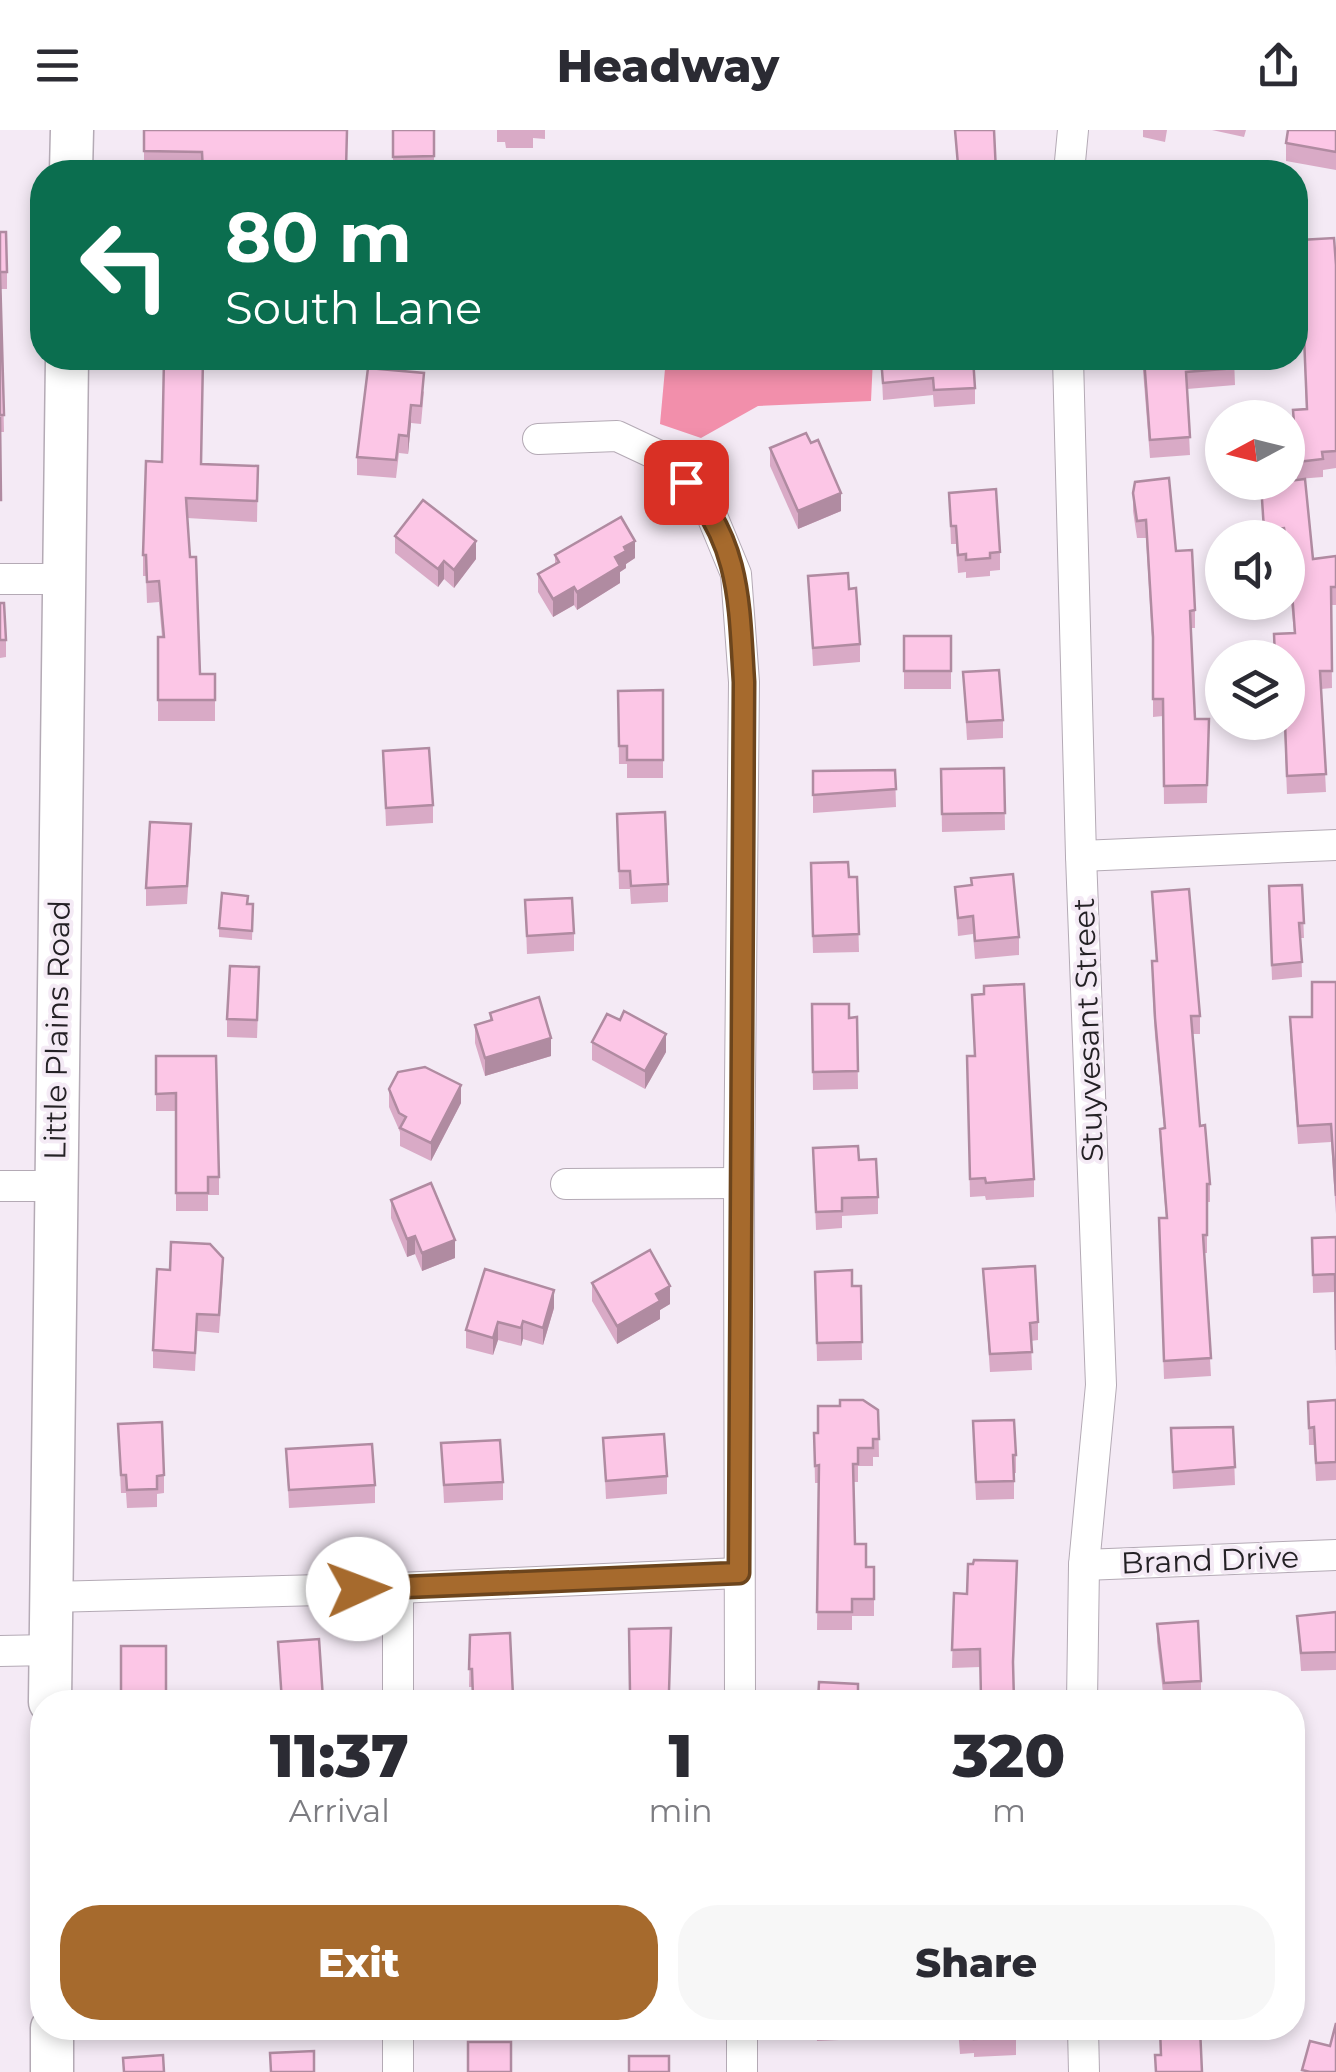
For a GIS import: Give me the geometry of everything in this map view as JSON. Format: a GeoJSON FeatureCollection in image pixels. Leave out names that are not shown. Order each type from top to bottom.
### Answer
{"type":"FeatureCollection","features":[{"type":"Feature","properties":{"kind":"street"},"geometry":{"type":"LineString","coordinates":[[71,160],[72,130]]}},
{"type":"Feature","properties":{"kind":"street"},"geometry":{"type":"LineString","coordinates":[[1070,160],[1074,130]]}},
{"type":"Feature","properties":{"kind":"street","name":"Little Plains Road"},"geometry":{"type":"LineString","coordinates":[[50,1690],[68,370]]}},
{"type":"Feature","properties":{"kind":"street","name":"Stuyvesant Street"},"geometry":{"type":"LineString","coordinates":[[1068,370],[1100,1384],[1084,1565],[1082,1690]]}},
{"type":"Feature","properties":{"kind":"street"},"geometry":{"type":"LineString","coordinates":[[538,440],[617,436],[666,459],[706,504],[736,574],[744,682],[740,1690]]}},
{"type":"Feature","properties":{"kind":"street"},"geometry":{"type":"LineString","coordinates":[[0,579],[63,579]]}},
{"type":"Feature","properties":{"kind":"street"},"geometry":{"type":"LineString","coordinates":[[1081,856],[1336,844]]}},
{"type":"Feature","properties":{"kind":"street"},"geometry":{"type":"LineString","coordinates":[[566,1184],[739,1183]]}},
{"type":"Feature","properties":{"kind":"street"},"geometry":{"type":"LineString","coordinates":[[0,1186],[54,1186]]}},
{"type":"Feature","properties":{"kind":"street","name":"Brand Drive"},"geometry":{"type":"LineString","coordinates":[[1084,1565],[1336,1555]]}},
{"type":"Feature","properties":{"kind":"street"},"geometry":{"type":"LineString","coordinates":[[50,1597],[398,1588],[739,1573]]}},
{"type":"Feature","properties":{"kind":"street"},"geometry":{"type":"LineString","coordinates":[[398,1588],[398,1690]]}},
{"type":"Feature","properties":{"kind":"street"},"geometry":{"type":"LineString","coordinates":[[0,1651],[50,1650]]}},
{"type":"Feature","properties":{"kind":"street"},"geometry":{"type":"LineString","coordinates":[[52,2040],[52,2072]]}},
{"type":"Feature","properties":{"kind":"street"},"geometry":{"type":"LineString","coordinates":[[398,2040],[398,2072]]}},
{"type":"Feature","properties":{"kind":"street"},"geometry":{"type":"LineString","coordinates":[[742,2040],[742,2072]]}},
{"type":"Feature","properties":{"kind":"street"},"geometry":{"type":"LineString","coordinates":[[1083,2040],[1084,2072]]}},
{"type":"Feature","properties":{"kind":"shaded area"},"geometry":{"type":"Polygon","coordinates":[[[665,370],[872,370],[871,401],[758,406],[701,438],[660,424],[665,370]]]}},
{"type":"Feature","properties":{"kind":"building"},"geometry":{"type":"Polygon","coordinates":[[[144,130],[347,130],[346,160],[202,160],[202,152],[144,151],[144,130]]]}},
{"type":"Feature","properties":{"kind":"building"},"geometry":{"type":"Polygon","coordinates":[[[393,130],[434,130],[434,156],[393,157],[393,130]]]}},
{"type":"Feature","properties":{"kind":"building"},"geometry":{"type":"Polygon","coordinates":[[[955,130],[994,130],[995,160],[958,160],[955,130]]]}},
{"type":"Feature","properties":{"kind":"building"},"geometry":{"type":"Polygon","coordinates":[[[1288,130],[1336,130],[1336,152],[1286,143],[1288,130]]]}},
{"type":"Feature","properties":{"kind":"building"},"geometry":{"type":"Polygon","coordinates":[[[0,232],[6,232],[7,272],[0,272],[0,232]]]}},
{"type":"Feature","properties":{"kind":"building"},"geometry":{"type":"Polygon","coordinates":[[[1334,238],[1336,451],[1322,452],[1323,459],[1305,461],[1308,240],[1334,238]]]}},
{"type":"Feature","properties":{"kind":"building"},"geometry":{"type":"Polygon","coordinates":[[[0,272],[4,415],[0,415],[0,272]]]}},
{"type":"Feature","properties":{"kind":"building"},"geometry":{"type":"Polygon","coordinates":[[[164,370],[203,370],[201,464],[258,466],[257,501],[186,498],[190,557],[196,557],[200,674],[215,674],[215,700],[158,700],[158,637],[164,637],[159,581],[147,582],[143,555],[146,461],[162,462],[164,370]]]}},
{"type":"Feature","properties":{"kind":"building"},"geometry":{"type":"Polygon","coordinates":[[[368,370],[424,373],[421,406],[411,405],[408,436],[399,435],[396,460],[357,457],[368,370]]]}},
{"type":"Feature","properties":{"kind":"building"},"geometry":{"type":"Polygon","coordinates":[[[882,370],[974,370],[975,388],[934,390],[933,378],[883,383],[882,370]]]}},
{"type":"Feature","properties":{"kind":"building"},"geometry":{"type":"Polygon","coordinates":[[[1145,370],[1210,370],[1186,372],[1190,437],[1150,440],[1145,370]]]}},
{"type":"Feature","properties":{"kind":"building"},"geometry":{"type":"Polygon","coordinates":[[[806,433],[811,443],[818,440],[841,493],[798,511],[770,448],[806,433]]]}},
{"type":"Feature","properties":{"kind":"building"},"geometry":{"type":"Polygon","coordinates":[[[1169,478],[1176,551],[1192,550],[1195,610],[1190,611],[1195,719],[1205,719],[1207,785],[1164,786],[1163,699],[1153,699],[1146,520],[1137,521],[1135,482],[1169,478]]]}},
{"type":"Feature","properties":{"kind":"building"},"geometry":{"type":"Polygon","coordinates":[[[1305,479],[1313,559],[1336,556],[1336,587],[1331,587],[1332,671],[1320,671],[1326,774],[1287,776],[1286,740],[1305,740],[1305,640],[1274,640],[1274,634],[1295,633],[1294,620],[1305,620],[1305,520],[1263,520],[1262,500],[1305,500],[1305,479]]]}},
{"type":"Feature","properties":{"kind":"building"},"geometry":{"type":"Polygon","coordinates":[[[996,489],[1000,552],[990,553],[990,558],[966,560],[966,554],[958,555],[949,493],[996,489]]]}},
{"type":"Feature","properties":{"kind":"building"},"geometry":{"type":"Polygon","coordinates":[[[423,500],[476,541],[454,570],[444,561],[438,569],[395,536],[423,500]]]}},
{"type":"Feature","properties":{"kind":"building"},"geometry":{"type":"Polygon","coordinates":[[[621,517],[635,541],[615,557],[620,566],[577,592],[574,587],[553,599],[538,574],[559,562],[555,555],[621,517]]]}},
{"type":"Feature","properties":{"kind":"building"},"geometry":{"type":"Polygon","coordinates":[[[848,573],[849,589],[856,588],[860,644],[813,648],[808,576],[848,573]]]}},
{"type":"Feature","properties":{"kind":"building"},"geometry":{"type":"Polygon","coordinates":[[[0,603],[4,603],[6,640],[0,640],[0,603]]]}},
{"type":"Feature","properties":{"kind":"building"},"geometry":{"type":"Polygon","coordinates":[[[904,636],[951,636],[951,671],[904,671],[904,636]]]}},
{"type":"Feature","properties":{"kind":"building"},"geometry":{"type":"Polygon","coordinates":[[[999,670],[1003,720],[967,722],[963,672],[999,670]]]}},
{"type":"Feature","properties":{"kind":"building"},"geometry":{"type":"Polygon","coordinates":[[[663,690],[663,760],[627,760],[627,746],[619,746],[618,691],[663,690]]]}},
{"type":"Feature","properties":{"kind":"building"},"geometry":{"type":"Polygon","coordinates":[[[429,748],[433,805],[386,808],[383,751],[429,748]]]}},
{"type":"Feature","properties":{"kind":"building"},"geometry":{"type":"Polygon","coordinates":[[[1004,768],[1005,813],[942,814],[941,769],[1004,768]]]}},
{"type":"Feature","properties":{"kind":"building"},"geometry":{"type":"Polygon","coordinates":[[[895,770],[896,789],[813,795],[813,771],[895,770]]]}},
{"type":"Feature","properties":{"kind":"building"},"geometry":{"type":"Polygon","coordinates":[[[665,812],[668,884],[631,886],[630,871],[619,871],[617,814],[665,812]]]}},
{"type":"Feature","properties":{"kind":"building"},"geometry":{"type":"Polygon","coordinates":[[[150,822],[191,824],[187,886],[146,888],[150,822]]]}},
{"type":"Feature","properties":{"kind":"building"},"geometry":{"type":"Polygon","coordinates":[[[848,862],[849,877],[857,877],[859,934],[813,936],[811,863],[848,862]]]}},
{"type":"Feature","properties":{"kind":"building"},"geometry":{"type":"Polygon","coordinates":[[[1013,874],[1019,937],[975,941],[973,916],[958,918],[955,887],[972,885],[971,878],[1013,874]]]}},
{"type":"Feature","properties":{"kind":"building"},"geometry":{"type":"Polygon","coordinates":[[[1302,885],[1302,962],[1272,965],[1269,886],[1302,885]]]}},
{"type":"Feature","properties":{"kind":"building"},"geometry":{"type":"Polygon","coordinates":[[[1189,889],[1200,1016],[1191,1016],[1200,1126],[1205,1125],[1210,1184],[1207,1235],[1203,1235],[1211,1358],[1164,1361],[1159,1218],[1167,1218],[1160,1129],[1165,1128],[1155,1018],[1152,961],[1157,961],[1152,892],[1189,889]]]}},
{"type":"Feature","properties":{"kind":"building"},"geometry":{"type":"Polygon","coordinates":[[[222,893],[248,896],[247,904],[253,904],[252,931],[219,928],[222,893]]]}},
{"type":"Feature","properties":{"kind":"building"},"geometry":{"type":"Polygon","coordinates":[[[572,898],[574,933],[527,936],[525,900],[572,898]]]}},
{"type":"Feature","properties":{"kind":"building"},"geometry":{"type":"Polygon","coordinates":[[[230,966],[259,967],[257,1020],[227,1019],[230,966]]]}},
{"type":"Feature","properties":{"kind":"building"},"geometry":{"type":"Polygon","coordinates":[[[1312,982],[1336,982],[1336,1196],[1331,1124],[1298,1126],[1290,1017],[1312,1017],[1312,982]]]}},
{"type":"Feature","properties":{"kind":"building"},"geometry":{"type":"Polygon","coordinates":[[[1024,984],[1034,1179],[986,1183],[985,1178],[970,1179],[967,1056],[975,1056],[972,995],[984,994],[984,986],[1024,984]]]}},
{"type":"Feature","properties":{"kind":"building"},"geometry":{"type":"Polygon","coordinates":[[[539,997],[551,1038],[485,1058],[475,1025],[492,1020],[490,1013],[539,997]]]}},
{"type":"Feature","properties":{"kind":"building"},"geometry":{"type":"Polygon","coordinates":[[[812,1004],[849,1004],[849,1018],[857,1017],[858,1071],[813,1072],[812,1004]]]}},
{"type":"Feature","properties":{"kind":"building"},"geometry":{"type":"Polygon","coordinates":[[[624,1011],[666,1034],[645,1071],[592,1042],[607,1014],[620,1020],[624,1011]]]}},
{"type":"Feature","properties":{"kind":"building"},"geometry":{"type":"Polygon","coordinates":[[[156,1056],[216,1056],[219,1177],[208,1177],[208,1193],[176,1193],[176,1093],[156,1094],[156,1056]]]}},
{"type":"Feature","properties":{"kind":"building"},"geometry":{"type":"Polygon","coordinates":[[[425,1067],[461,1085],[431,1143],[400,1128],[406,1117],[399,1113],[389,1089],[398,1072],[425,1067]]]}},
{"type":"Feature","properties":{"kind":"building"},"geometry":{"type":"Polygon","coordinates":[[[858,1146],[859,1160],[876,1159],[878,1197],[842,1198],[842,1211],[816,1212],[813,1148],[858,1146]]]}},
{"type":"Feature","properties":{"kind":"building"},"geometry":{"type":"Polygon","coordinates":[[[431,1183],[455,1240],[422,1253],[415,1236],[407,1239],[391,1200],[431,1183]]]}},
{"type":"Feature","properties":{"kind":"building"},"geometry":{"type":"Polygon","coordinates":[[[1336,1237],[1336,1350],[1335,1274],[1313,1275],[1312,1238],[1336,1237]]]}},
{"type":"Feature","properties":{"kind":"building"},"geometry":{"type":"Polygon","coordinates":[[[171,1242],[210,1244],[223,1258],[219,1315],[197,1314],[195,1353],[153,1350],[157,1269],[170,1270],[171,1242]]]}},
{"type":"Feature","properties":{"kind":"building"},"geometry":{"type":"Polygon","coordinates":[[[650,1250],[670,1286],[656,1294],[660,1301],[617,1326],[592,1283],[650,1250]]]}},
{"type":"Feature","properties":{"kind":"building"},"geometry":{"type":"Polygon","coordinates":[[[1035,1266],[1038,1322],[1030,1323],[1032,1352],[990,1354],[983,1269],[1035,1266]]]}},
{"type":"Feature","properties":{"kind":"building"},"geometry":{"type":"Polygon","coordinates":[[[485,1269],[554,1290],[543,1328],[523,1321],[521,1328],[498,1322],[493,1338],[466,1330],[485,1269]]]}},
{"type":"Feature","properties":{"kind":"building"},"geometry":{"type":"Polygon","coordinates":[[[852,1270],[852,1286],[861,1286],[862,1342],[817,1343],[815,1272],[852,1270]]]}},
{"type":"Feature","properties":{"kind":"building"},"geometry":{"type":"Polygon","coordinates":[[[840,1400],[863,1400],[878,1410],[879,1439],[873,1439],[873,1448],[858,1448],[858,1464],[853,1464],[855,1544],[866,1544],[866,1567],[874,1567],[874,1599],[852,1599],[852,1612],[817,1612],[819,1465],[815,1466],[814,1433],[818,1433],[818,1406],[840,1406],[840,1400]]]}},
{"type":"Feature","properties":{"kind":"building"},"geometry":{"type":"Polygon","coordinates":[[[1336,1400],[1336,1462],[1316,1463],[1308,1402],[1336,1400]]]}},
{"type":"Feature","properties":{"kind":"building"},"geometry":{"type":"Polygon","coordinates":[[[1014,1420],[1014,1481],[976,1482],[973,1421],[1014,1420]]]}},
{"type":"Feature","properties":{"kind":"building"},"geometry":{"type":"Polygon","coordinates":[[[162,1422],[164,1475],[157,1476],[157,1489],[127,1490],[126,1475],[121,1475],[118,1424],[162,1422]]]}},
{"type":"Feature","properties":{"kind":"building"},"geometry":{"type":"Polygon","coordinates":[[[1233,1427],[1235,1467],[1173,1472],[1171,1428],[1233,1427]]]}},
{"type":"Feature","properties":{"kind":"building"},"geometry":{"type":"Polygon","coordinates":[[[664,1434],[667,1476],[606,1481],[603,1438],[664,1434]]]}},
{"type":"Feature","properties":{"kind":"building"},"geometry":{"type":"Polygon","coordinates":[[[500,1440],[503,1482],[444,1485],[441,1443],[500,1440]]]}},
{"type":"Feature","properties":{"kind":"building"},"geometry":{"type":"Polygon","coordinates":[[[372,1444],[375,1485],[289,1490],[286,1449],[372,1444]]]}},
{"type":"Feature","properties":{"kind":"building"},"geometry":{"type":"Polygon","coordinates":[[[974,1560],[1017,1561],[1014,1690],[981,1690],[980,1649],[952,1650],[954,1593],[967,1594],[968,1564],[974,1560]]]}},
{"type":"Feature","properties":{"kind":"building"},"geometry":{"type":"Polygon","coordinates":[[[1336,1612],[1336,1652],[1301,1653],[1297,1616],[1336,1612]]]}},
{"type":"Feature","properties":{"kind":"building"},"geometry":{"type":"Polygon","coordinates":[[[1198,1621],[1201,1681],[1164,1683],[1157,1624],[1198,1621]]]}},
{"type":"Feature","properties":{"kind":"building"},"geometry":{"type":"Polygon","coordinates":[[[671,1628],[669,1690],[630,1690],[629,1629],[671,1628]]]}},
{"type":"Feature","properties":{"kind":"building"},"geometry":{"type":"Polygon","coordinates":[[[510,1633],[513,1690],[473,1690],[470,1635],[510,1633]]]}},
{"type":"Feature","properties":{"kind":"building"},"geometry":{"type":"Polygon","coordinates":[[[319,1639],[322,1690],[281,1690],[278,1642],[319,1639]]]}},
{"type":"Feature","properties":{"kind":"building"},"geometry":{"type":"Polygon","coordinates":[[[121,1646],[166,1646],[166,1690],[121,1690],[121,1646]]]}},
{"type":"Feature","properties":{"kind":"building"},"geometry":{"type":"Polygon","coordinates":[[[819,1682],[858,1684],[858,1690],[819,1690],[819,1682]]]}},
{"type":"Feature","properties":{"kind":"building"},"geometry":{"type":"Polygon","coordinates":[[[1336,2023],[1336,2072],[1302,2070],[1310,2041],[1330,2046],[1336,2023]]]}},
{"type":"Feature","properties":{"kind":"building"},"geometry":{"type":"Polygon","coordinates":[[[1160,2040],[1201,2040],[1202,2072],[1156,2072],[1155,2055],[1161,2055],[1160,2040]]]}},
{"type":"Feature","properties":{"kind":"building"},"geometry":{"type":"Polygon","coordinates":[[[468,2042],[511,2042],[511,2072],[468,2072],[468,2042]]]}},
{"type":"Feature","properties":{"kind":"building"},"geometry":{"type":"Polygon","coordinates":[[[314,2051],[314,2072],[271,2072],[270,2053],[314,2051]]]}},
{"type":"Feature","properties":{"kind":"building"},"geometry":{"type":"Polygon","coordinates":[[[163,2055],[164,2072],[124,2072],[123,2058],[163,2055]]]}},
{"type":"Feature","properties":{"kind":"building"},"geometry":{"type":"Polygon","coordinates":[[[629,2056],[669,2056],[669,2072],[629,2072],[629,2056]]]}},
{"type":"Feature","properties":{"kind":"route"},"geometry":{"type":"LineString","coordinates":[[358,1589],[739,1573],[744,682],[736,574],[706,504],[686,482]]}}]}
